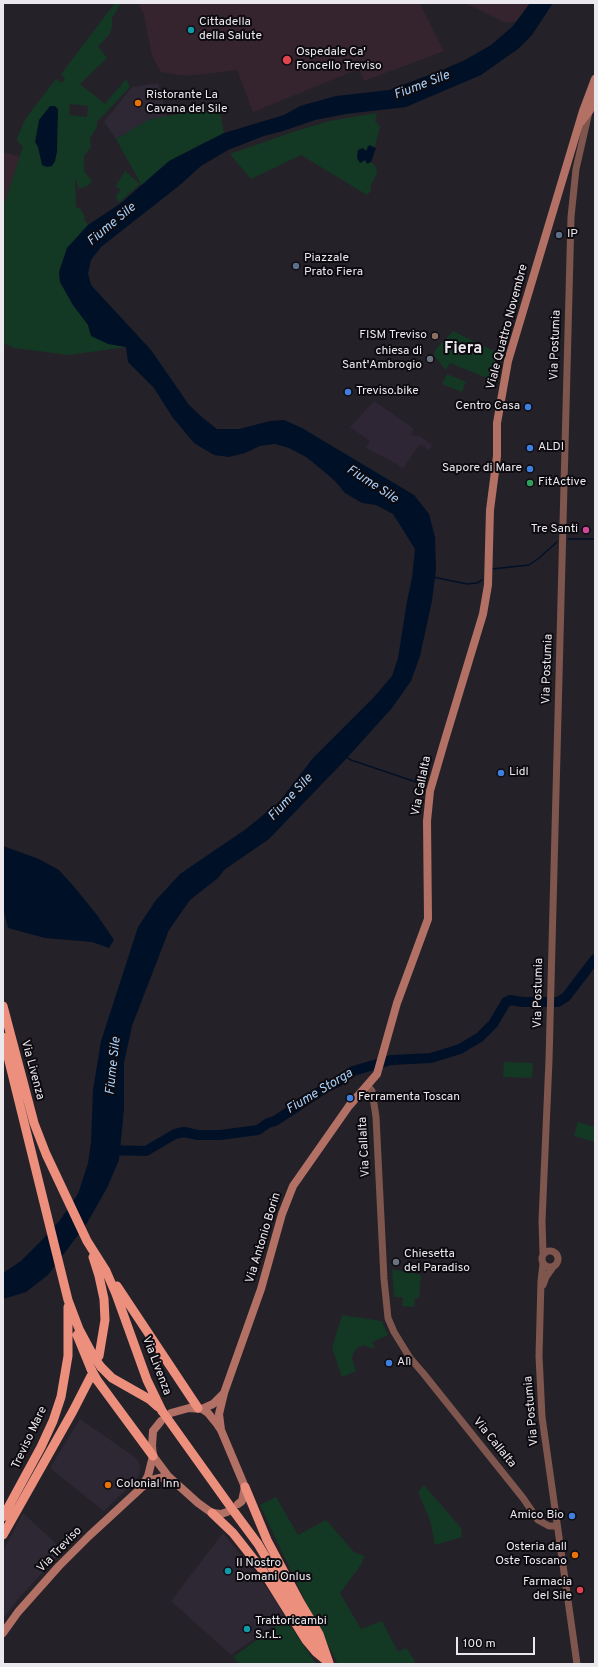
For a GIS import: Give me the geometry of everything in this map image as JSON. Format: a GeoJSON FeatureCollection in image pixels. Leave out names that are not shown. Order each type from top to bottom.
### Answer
{"type":"FeatureCollection","features":[{"type":"Feature","properties":{"kind":"highway","name":"Via Livenza"},"geometry":{"type":"LineString","coordinates":[[3,1006],[34,1123],[46,1154],[87,1241],[106,1272],[121,1308],[147,1380],[162,1411]]}},
{"type":"Feature","properties":{"kind":"highway","name":"Via Livenza"},"geometry":{"type":"LineString","coordinates":[[3,1037],[66,1294],[79,1329],[97,1356],[101,1367],[112,1378],[149,1399],[162,1411]]}},
{"type":"Feature","properties":{"kind":"highway"},"geometry":{"type":"LineString","coordinates":[[87,1241],[99,1276],[104,1299],[105,1320],[97,1356]]}},
{"type":"Feature","properties":{"kind":"highway"},"geometry":{"type":"LineString","coordinates":[[106,1272],[110,1275],[200,1408]]}},
{"type":"Feature","properties":{"kind":"highway","name":"Treviso Mare"},"geometry":{"type":"LineString","coordinates":[[3,1517],[41,1447],[53,1421],[60,1397],[68,1356],[69,1326],[66,1294]]}},
{"type":"Feature","properties":{"kind":"highway"},"geometry":{"type":"LineString","coordinates":[[67,1305],[93,1375],[153,1456]]}},
{"type":"Feature","properties":{"kind":"highway","name":"Treviso Mare"},"geometry":{"type":"LineString","coordinates":[[3,1535],[93,1375]]}},
{"type":"Feature","properties":{"kind":"highway"},"geometry":{"type":"LineString","coordinates":[[162,1411],[258,1544],[329,1664]]}},
{"type":"Feature","properties":{"kind":"highway"},"geometry":{"type":"LineString","coordinates":[[245,1487],[267,1540],[319,1634],[329,1664]]}},
{"type":"Feature","properties":{"kind":"highway"},"geometry":{"type":"LineString","coordinates":[[212,1513],[233,1533],[263,1571],[306,1640],[329,1664]]}},
{"type":"Feature","properties":{"kind":"main road","name":"Viale Quattro Novembre"},"geometry":{"type":"LineString","coordinates":[[488,584],[490,510],[497,456],[497,423],[511,350],[586,100],[595,79]]}},
{"type":"Feature","properties":{"kind":"main road"},"geometry":{"type":"LineString","coordinates":[[578,128],[590,110],[595,94]]}},
{"type":"Feature","properties":{"kind":"main road","name":"Via Callalta"},"geometry":{"type":"LineString","coordinates":[[368,1086],[375,1079],[378,1071],[397,1003],[428,919],[426,827],[430,791],[475,644],[483,614],[488,584]]}},
{"type":"Feature","properties":{"kind":"main road","name":"Via Antonio Borin"},"geometry":{"type":"LineString","coordinates":[[221,1430],[219,1414],[224,1393],[264,1282],[282,1214],[293,1186],[349,1106],[368,1086]]}},
{"type":"Feature","properties":{"kind":"main road","name":"Via Antonio Borin"},"geometry":{"type":"LineString","coordinates":[[200,1408],[213,1404],[224,1393]]}},
{"type":"Feature","properties":{"kind":"main road"},"geometry":{"type":"LineString","coordinates":[[153,1456],[168,1476],[198,1503],[212,1513],[221,1514],[233,1510],[242,1501],[245,1487],[221,1430],[208,1413],[200,1408],[181,1409],[171,1413]]}},
{"type":"Feature","properties":{"kind":"main road","name":"Via Treviso"},"geometry":{"type":"LineString","coordinates":[[140,1489],[148,1476],[153,1456],[153,1431],[161,1421]]}},
{"type":"Feature","properties":{"kind":"main road","name":"Via Treviso"},"geometry":{"type":"LineString","coordinates":[[3,1633],[18,1612],[59,1566],[140,1489],[151,1480],[168,1476]]}},
{"type":"Feature","properties":{"kind":"street","name":"Via Postumia"},"geometry":{"type":"LineString","coordinates":[[557,1526],[542,1418],[539,1371],[540,1292],[543,1264],[541,1260],[543,1254],[571,217],[576,169],[590,110]]}},
{"type":"Feature","properties":{"kind":"street","name":"Via Callalta"},"geometry":{"type":"LineString","coordinates":[[368,1086],[372,1091],[376,1117],[384,1279],[388,1318],[394,1332],[410,1358],[514,1486],[538,1520],[548,1526],[557,1526]]}},
{"type":"Feature","properties":{"kind":"street","name":"Via Postumia"},"geometry":{"type":"LineString","coordinates":[[540,1292],[546,1277],[558,1262],[558,1257],[556,1253],[551,1251],[543,1229]]}},
{"type":"Feature","properties":{"kind":"street"},"geometry":{"type":"LineString","coordinates":[[543,1254],[551,1251]]}},
{"type":"Feature","properties":{"kind":"street"},"geometry":{"type":"LineString","coordinates":[[543,1264],[548,1267],[553,1267]]}},
{"type":"Feature","properties":{"kind":"street"},"geometry":{"type":"LineString","coordinates":[[557,1526],[577,1664]]}},
{"type":"Feature","properties":{"kind":"shaded area","name":"Ospedale Ca' Foncello Treviso"},"geometry":{"type":"Polygon","coordinates":[[[138,3],[421,3],[420,4],[444,51],[364,81],[359,69],[253,112],[237,70],[186,76],[161,72],[152,56],[144,15],[138,3]]]}},
{"type":"Feature","properties":{"kind":"shaded area"},"geometry":{"type":"Polygon","coordinates":[[[465,3],[530,3],[517,21],[506,23],[465,3]]]}},
{"type":"Feature","properties":{"kind":"shaded area"},"geometry":{"type":"Polygon","coordinates":[[[158,83],[167,117],[150,119],[116,139],[104,122],[132,87],[158,83]]]}},
{"type":"Feature","properties":{"kind":"shaded area"},"geometry":{"type":"Polygon","coordinates":[[[3,152],[20,157],[3,208],[3,152]]]}},
{"type":"Feature","properties":{"kind":"shaded area"},"geometry":{"type":"Polygon","coordinates":[[[374,401],[414,429],[411,434],[417,437],[418,435],[432,445],[429,450],[421,444],[403,469],[395,463],[366,448],[370,441],[350,427],[374,401]]]}},
{"type":"Feature","properties":{"kind":"shaded area"},"geometry":{"type":"Polygon","coordinates":[[[80,1419],[136,1458],[140,1464],[140,1471],[137,1479],[104,1511],[50,1468],[80,1419]]]}},
{"type":"Feature","properties":{"kind":"shaded area"},"geometry":{"type":"Polygon","coordinates":[[[23,1513],[63,1550],[18,1599],[3,1619],[3,1551],[23,1513]]]}},
{"type":"Feature","properties":{"kind":"shaded area"},"geometry":{"type":"Polygon","coordinates":[[[223,1533],[273,1596],[285,1617],[231,1655],[171,1601],[223,1533]]]}},
{"type":"Feature","properties":{"kind":"green space"},"geometry":{"type":"Polygon","coordinates":[[[115,3],[121,3],[112,18],[112,27],[109,35],[98,46],[107,58],[80,84],[105,104],[126,79],[130,87],[97,122],[97,127],[90,138],[91,147],[84,156],[84,171],[92,181],[89,185],[79,189],[75,178],[76,207],[80,208],[88,225],[67,248],[59,272],[60,282],[73,305],[88,325],[89,330],[108,344],[126,347],[69,355],[14,348],[3,343],[3,208],[23,146],[18,142],[17,138],[26,118],[56,79],[62,83],[65,79],[61,74],[115,3]],[[70,104],[69,115],[87,117],[88,106],[70,104]]]}},
{"type":"Feature","properties":{"kind":"green space"},"geometry":{"type":"Polygon","coordinates":[[[219,107],[224,133],[190,151],[142,186],[116,139],[150,119],[219,107]]]}},
{"type":"Feature","properties":{"kind":"green space"},"geometry":{"type":"Polygon","coordinates":[[[377,113],[375,121],[380,126],[375,147],[368,146],[366,151],[358,150],[357,155],[360,163],[365,160],[373,163],[376,167],[377,173],[370,187],[371,191],[367,195],[301,155],[251,179],[230,154],[329,121],[377,113]]]}},
{"type":"Feature","properties":{"kind":"green space"},"geometry":{"type":"Polygon","coordinates":[[[125,171],[140,184],[118,203],[116,195],[121,190],[116,186],[125,171]]]}},
{"type":"Feature","properties":{"kind":"green space"},"geometry":{"type":"Polygon","coordinates":[[[453,331],[498,353],[492,380],[450,363],[446,370],[435,357],[434,354],[437,348],[453,331]]]}},
{"type":"Feature","properties":{"kind":"green space"},"geometry":{"type":"Polygon","coordinates":[[[447,374],[466,382],[462,392],[442,384],[447,374]]]}},
{"type":"Feature","properties":{"kind":"green space"},"geometry":{"type":"Polygon","coordinates":[[[504,1062],[533,1063],[532,1078],[503,1077],[504,1062]]]}},
{"type":"Feature","properties":{"kind":"green space"},"geometry":{"type":"Polygon","coordinates":[[[578,1122],[595,1127],[595,1142],[574,1136],[578,1122]]]}},
{"type":"Feature","properties":{"kind":"green space"},"geometry":{"type":"Polygon","coordinates":[[[392,1269],[421,1275],[419,1298],[415,1298],[414,1307],[402,1306],[403,1297],[394,1297],[392,1269]]]}},
{"type":"Feature","properties":{"kind":"green space"},"geometry":{"type":"Polygon","coordinates":[[[342,1315],[382,1321],[388,1335],[372,1342],[375,1349],[363,1345],[357,1348],[352,1359],[356,1371],[342,1377],[332,1348],[342,1315]]]}},
{"type":"Feature","properties":{"kind":"green space"},"geometry":{"type":"Polygon","coordinates":[[[424,1485],[461,1528],[462,1537],[435,1545],[430,1520],[418,1492],[424,1485]]]}},
{"type":"Feature","properties":{"kind":"green space"},"geometry":{"type":"Polygon","coordinates":[[[276,1497],[298,1535],[326,1520],[354,1552],[365,1556],[362,1561],[363,1562],[340,1593],[361,1629],[382,1621],[398,1652],[406,1648],[415,1661],[413,1664],[338,1664],[307,1605],[260,1505],[276,1497]]]}},
{"type":"Feature","properties":{"kind":"green space"},"geometry":{"type":"Polygon","coordinates":[[[286,1619],[316,1664],[240,1664],[233,1657],[286,1619]]]}},
{"type":"Feature","properties":{"kind":"water","name":"Fiume Sile"},"geometry":{"type":"Polygon","coordinates":[[[530,3],[553,3],[532,35],[518,49],[481,75],[406,107],[346,114],[315,120],[264,136],[228,150],[201,166],[180,185],[101,247],[91,260],[88,273],[91,285],[151,350],[189,405],[203,418],[217,429],[239,429],[270,421],[284,420],[302,428],[414,495],[429,514],[435,537],[436,569],[432,601],[420,656],[411,681],[392,708],[347,758],[269,839],[224,870],[218,878],[190,900],[169,930],[132,1026],[124,1063],[124,1109],[119,1160],[107,1188],[87,1223],[48,1275],[26,1292],[3,1299],[3,1273],[21,1261],[40,1242],[60,1220],[78,1194],[88,1163],[91,1143],[93,1090],[101,1041],[138,927],[156,900],[180,874],[246,829],[279,802],[313,758],[374,697],[392,676],[398,658],[412,578],[415,549],[393,514],[376,505],[362,503],[345,493],[335,481],[321,469],[306,457],[289,448],[275,444],[260,446],[245,453],[229,457],[214,455],[194,443],[173,418],[154,388],[128,362],[126,347],[108,344],[91,336],[88,325],[73,305],[60,282],[59,272],[67,248],[88,225],[121,203],[169,161],[224,133],[284,115],[300,106],[336,96],[389,90],[465,60],[491,45],[513,26],[530,3]]]}},
{"type":"Feature","properties":{"kind":"water"},"geometry":{"type":"Polygon","coordinates":[[[50,106],[55,106],[58,109],[57,152],[52,166],[47,167],[42,165],[38,147],[35,142],[39,120],[50,106]]]}},
{"type":"Feature","properties":{"kind":"water"},"geometry":{"type":"Polygon","coordinates":[[[369,145],[376,148],[371,162],[367,164],[365,160],[360,163],[357,158],[358,150],[363,148],[366,151],[369,145]]]}},
{"type":"Feature","properties":{"kind":"water"},"geometry":{"type":"Polygon","coordinates":[[[3,846],[39,859],[59,870],[97,915],[114,940],[109,948],[92,942],[45,938],[8,928],[3,908],[3,846]]]}},
{"type":"Feature","properties":{"kind":"waterway"},"geometry":{"type":"LineString","coordinates":[[568,539],[595,539]]}},
{"type":"Feature","properties":{"kind":"waterway"},"geometry":{"type":"LineString","coordinates":[[492,569],[529,565],[557,542]]}},
{"type":"Feature","properties":{"kind":"waterway"},"geometry":{"type":"LineString","coordinates":[[433,577],[467,584],[477,583],[482,580]]}},
{"type":"Feature","properties":{"kind":"waterway"},"geometry":{"type":"LineString","coordinates":[[346,757],[425,785]]}},
{"type":"Feature","properties":{"kind":"waterway","name":"Fiume Storga"},"geometry":{"type":"LineString","coordinates":[[108,1150],[146,1151],[175,1134],[184,1132],[198,1135],[220,1135],[258,1130],[268,1123],[275,1121],[328,1086],[338,1082],[353,1071],[391,1060],[431,1058],[460,1049],[480,1037],[493,1024],[506,1002],[510,1000],[522,1002],[558,1002],[566,997],[595,959]]}},
{"type":"Feature","properties":{"kind":"place","name":"Cittadella della Salute"},"geometry":{"type":"Point","coordinates":[191,30]}},
{"type":"Feature","properties":{"kind":"place","name":"Ospedale Ca' Foncello Treviso"},"geometry":{"type":"Point","coordinates":[287,60]}},
{"type":"Feature","properties":{"kind":"place","name":"Ristorante La Cavana del Sile"},"geometry":{"type":"Point","coordinates":[138,103]}},
{"type":"Feature","properties":{"kind":"place","name":"IP"},"geometry":{"type":"Point","coordinates":[559,235]}},
{"type":"Feature","properties":{"kind":"place","name":"Piazzale Prato Fiera"},"geometry":{"type":"Point","coordinates":[296,266]}},
{"type":"Feature","properties":{"kind":"place","name":"FISM Treviso"},"geometry":{"type":"Point","coordinates":[435,336]}},
{"type":"Feature","properties":{"kind":"place","name":"chiesa di Sant'Ambrogio"},"geometry":{"type":"Point","coordinates":[430,359]}},
{"type":"Feature","properties":{"kind":"place","name":"Treviso.bike"},"geometry":{"type":"Point","coordinates":[348,392]}},
{"type":"Feature","properties":{"kind":"place","name":"Centro Casa"},"geometry":{"type":"Point","coordinates":[528,407]}},
{"type":"Feature","properties":{"kind":"place","name":"ALDI"},"geometry":{"type":"Point","coordinates":[530,448]}},
{"type":"Feature","properties":{"kind":"place","name":"Sapore di Mare"},"geometry":{"type":"Point","coordinates":[530,469]}},
{"type":"Feature","properties":{"kind":"place","name":"FitActive"},"geometry":{"type":"Point","coordinates":[530,483]}},
{"type":"Feature","properties":{"kind":"place","name":"Tre Santi"},"geometry":{"type":"Point","coordinates":[586,530]}},
{"type":"Feature","properties":{"kind":"place","name":"Lidl"},"geometry":{"type":"Point","coordinates":[501,773]}},
{"type":"Feature","properties":{"kind":"place","name":"Ferramenta Toscan"},"geometry":{"type":"Point","coordinates":[350,1098]}},
{"type":"Feature","properties":{"kind":"place","name":"Chiesetta del Paradiso"},"geometry":{"type":"Point","coordinates":[396,1262]}},
{"type":"Feature","properties":{"kind":"place","name":"Alì"},"geometry":{"type":"Point","coordinates":[389,1363]}},
{"type":"Feature","properties":{"kind":"place","name":"Colonial Inn"},"geometry":{"type":"Point","coordinates":[108,1485]}},
{"type":"Feature","properties":{"kind":"place","name":"Amico Bio"},"geometry":{"type":"Point","coordinates":[572,1516]}},
{"type":"Feature","properties":{"kind":"place","name":"Osteria dall Oste Toscano"},"geometry":{"type":"Point","coordinates":[575,1555]}},
{"type":"Feature","properties":{"kind":"place","name":"Il Nostro Domani Onlus"},"geometry":{"type":"Point","coordinates":[228,1571]}},
{"type":"Feature","properties":{"kind":"place","name":"Farmacia del Sile"},"geometry":{"type":"Point","coordinates":[580,1590]}},
{"type":"Feature","properties":{"kind":"place","name":"Trattoricambi S.r.L."},"geometry":{"type":"Point","coordinates":[247,1629]}},
{"type":"Feature","properties":{"kind":"district","name":"Fiera"},"geometry":{"type":"Point","coordinates":[463,350]}}]}
